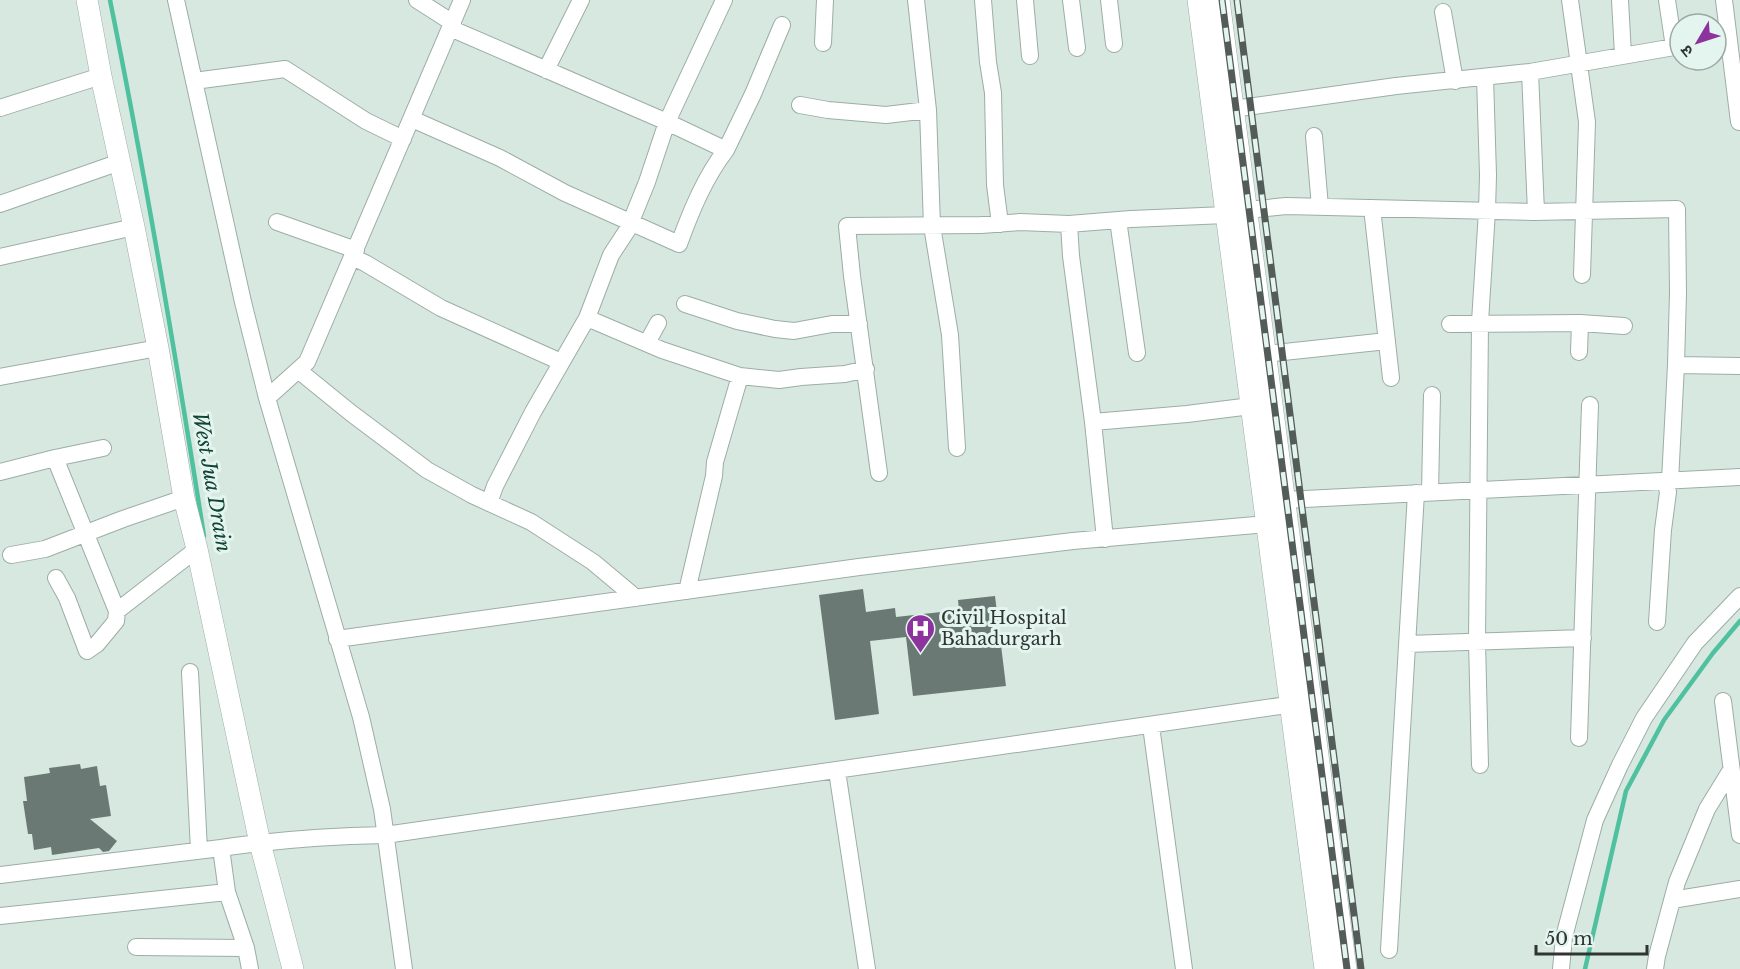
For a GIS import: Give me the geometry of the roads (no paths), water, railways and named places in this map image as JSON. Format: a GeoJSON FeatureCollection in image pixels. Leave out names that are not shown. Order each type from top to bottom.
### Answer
{"type":"FeatureCollection","features":[{"type":"Feature","properties":{"kind":"main road"},"geometry":{"type":"LineString","coordinates":[[87,0],[158,348],[184,498],[260,843],[293,969]]}},
{"type":"Feature","properties":{"kind":"main road"},"geometry":{"type":"LineString","coordinates":[[1198,0],[1236,212],[1266,354],[1285,500],[1300,703],[1325,969]]}},
{"type":"Feature","properties":{"kind":"main road"},"geometry":{"type":"LineString","coordinates":[[1219,0],[1233,109],[1236,212],[1251,406],[1267,524],[1346,969]]}},
{"type":"Feature","properties":{"kind":"street"},"geometry":{"type":"LineString","coordinates":[[176,0],[243,302],[267,398],[361,717],[382,809],[404,969]]}},
{"type":"Feature","properties":{"kind":"street"},"geometry":{"type":"LineString","coordinates":[[417,0],[451,26],[726,150]]}},
{"type":"Feature","properties":{"kind":"street"},"geometry":{"type":"LineString","coordinates":[[267,398],[307,362],[462,0]]}},
{"type":"Feature","properties":{"kind":"street"},"geometry":{"type":"LineString","coordinates":[[546,70],[581,0]]}},
{"type":"Feature","properties":{"kind":"street"},"geometry":{"type":"LineString","coordinates":[[489,503],[517,442],[587,318],[611,255],[630,223],[647,182],[667,122],[724,0]]}},
{"type":"Feature","properties":{"kind":"street"},"geometry":{"type":"LineString","coordinates":[[823,42],[825,0]]}},
{"type":"Feature","properties":{"kind":"street"},"geometry":{"type":"LineString","coordinates":[[916,0],[928,110],[932,226],[950,335],[957,448]]}},
{"type":"Feature","properties":{"kind":"street"},"geometry":{"type":"LineString","coordinates":[[983,0],[993,93],[995,185],[1000,224]]}},
{"type":"Feature","properties":{"kind":"street"},"geometry":{"type":"LineString","coordinates":[[1025,0],[1030,56]]}},
{"type":"Feature","properties":{"kind":"street"},"geometry":{"type":"LineString","coordinates":[[1071,0],[1077,48]]}},
{"type":"Feature","properties":{"kind":"street"},"geometry":{"type":"LineString","coordinates":[[1109,0],[1114,44]]}},
{"type":"Feature","properties":{"kind":"street"},"geometry":{"type":"LineString","coordinates":[[1570,0],[1587,122],[1582,275]]}},
{"type":"Feature","properties":{"kind":"street"},"geometry":{"type":"LineString","coordinates":[[1620,0],[1623,55]]}},
{"type":"Feature","properties":{"kind":"street"},"geometry":{"type":"LineString","coordinates":[[1443,12],[1455,81]]}},
{"type":"Feature","properties":{"kind":"street"},"geometry":{"type":"LineString","coordinates":[[412,119],[500,158],[565,193],[679,244],[716,162],[726,150],[753,94],[782,25]]}},
{"type":"Feature","properties":{"kind":"street"},"geometry":{"type":"LineString","coordinates":[[1728,38],[1739,122]]}},
{"type":"Feature","properties":{"kind":"street"},"geometry":{"type":"LineString","coordinates":[[1233,109],[1344,93],[1530,72],[1668,48]]}},
{"type":"Feature","properties":{"kind":"street"},"geometry":{"type":"LineString","coordinates":[[194,81],[285,69],[366,121],[403,139]]}},
{"type":"Feature","properties":{"kind":"street"},"geometry":{"type":"LineString","coordinates":[[1530,72],[1536,212]]}},
{"type":"Feature","properties":{"kind":"street"},"geometry":{"type":"LineString","coordinates":[[0,108],[101,76]]}},
{"type":"Feature","properties":{"kind":"street"},"geometry":{"type":"LineString","coordinates":[[1480,765],[1477,641],[1480,322],[1488,175],[1485,77]]}},
{"type":"Feature","properties":{"kind":"street"},"geometry":{"type":"LineString","coordinates":[[800,105],[885,115],[928,110]]}},
{"type":"Feature","properties":{"kind":"street"},"geometry":{"type":"LineString","coordinates":[[1314,136],[1320,207]]}},
{"type":"Feature","properties":{"kind":"street"},"geometry":{"type":"LineString","coordinates":[[0,204],[120,162]]}},
{"type":"Feature","properties":{"kind":"street"},"geometry":{"type":"LineString","coordinates":[[879,473],[847,226],[932,226],[1020,222],[1069,224],[1236,212],[1286,206],[1536,212],[1677,209],[1676,365],[1657,622]]}},
{"type":"Feature","properties":{"kind":"street"},"geometry":{"type":"LineString","coordinates":[[1372,208],[1391,378]]}},
{"type":"Feature","properties":{"kind":"street"},"geometry":{"type":"LineString","coordinates":[[1118,220],[1137,352]]}},
{"type":"Feature","properties":{"kind":"street"},"geometry":{"type":"LineString","coordinates":[[278,222],[354,253],[365,263],[441,308],[561,362]]}},
{"type":"Feature","properties":{"kind":"street"},"geometry":{"type":"LineString","coordinates":[[1069,224],[1105,538]]}},
{"type":"Feature","properties":{"kind":"street"},"geometry":{"type":"LineString","coordinates":[[0,257],[134,227]]}},
{"type":"Feature","properties":{"kind":"street"},"geometry":{"type":"LineString","coordinates":[[685,304],[737,321],[775,329],[794,331],[832,324],[859,324]]}},
{"type":"Feature","properties":{"kind":"street"},"geometry":{"type":"LineString","coordinates":[[587,318],[662,350],[740,376],[779,380],[801,376],[845,374],[866,369]]}},
{"type":"Feature","properties":{"kind":"street"},"geometry":{"type":"LineString","coordinates":[[647,343],[658,323]]}},
{"type":"Feature","properties":{"kind":"street"},"geometry":{"type":"LineString","coordinates":[[1579,352],[1580,323]]}},
{"type":"Feature","properties":{"kind":"street"},"geometry":{"type":"LineString","coordinates":[[1450,324],[1580,323],[1624,326]]}},
{"type":"Feature","properties":{"kind":"street"},"geometry":{"type":"LineString","coordinates":[[1266,354],[1387,341]]}},
{"type":"Feature","properties":{"kind":"street"},"geometry":{"type":"LineString","coordinates":[[0,377],[158,348]]}},
{"type":"Feature","properties":{"kind":"street"},"geometry":{"type":"LineString","coordinates":[[1676,365],[1740,366]]}},
{"type":"Feature","properties":{"kind":"street"},"geometry":{"type":"LineString","coordinates":[[298,370],[427,470],[531,522],[593,561],[636,598]]}},
{"type":"Feature","properties":{"kind":"street"},"geometry":{"type":"LineString","coordinates":[[687,591],[714,476],[715,462],[740,376]]}},
{"type":"Feature","properties":{"kind":"street"},"geometry":{"type":"LineString","coordinates":[[1389,950],[1407,644],[1432,395]]}},
{"type":"Feature","properties":{"kind":"street"},"geometry":{"type":"LineString","coordinates":[[1579,738],[1590,405]]}},
{"type":"Feature","properties":{"kind":"street"},"geometry":{"type":"LineString","coordinates":[[1093,422],[1251,406]]}},
{"type":"Feature","properties":{"kind":"street"},"geometry":{"type":"LineString","coordinates":[[0,472],[103,448]]}},
{"type":"Feature","properties":{"kind":"street"},"geometry":{"type":"LineString","coordinates":[[55,458],[117,611],[116,621],[97,644],[87,651],[68,598],[56,578]]}},
{"type":"Feature","properties":{"kind":"street"},"geometry":{"type":"LineString","coordinates":[[1285,500],[1740,477]]}},
{"type":"Feature","properties":{"kind":"street"},"geometry":{"type":"LineString","coordinates":[[11,555],[45,549],[184,498]]}},
{"type":"Feature","properties":{"kind":"street"},"geometry":{"type":"LineString","coordinates":[[337,639],[859,567],[1105,538],[1267,524]]}},
{"type":"Feature","properties":{"kind":"street"},"geometry":{"type":"LineString","coordinates":[[117,611],[197,549]]}},
{"type":"Feature","properties":{"kind":"street"},"geometry":{"type":"LineString","coordinates":[[1562,969],[1564,937],[1595,820],[1620,765],[1644,718],[1695,643],[1740,596]]}},
{"type":"Feature","properties":{"kind":"street"},"geometry":{"type":"LineString","coordinates":[[1407,644],[1583,638]]}},
{"type":"Feature","properties":{"kind":"street"},"geometry":{"type":"LineString","coordinates":[[190,672],[200,850]]}},
{"type":"Feature","properties":{"kind":"street"},"geometry":{"type":"LineString","coordinates":[[1723,701],[1740,835]]}},
{"type":"Feature","properties":{"kind":"street"},"geometry":{"type":"LineString","coordinates":[[0,875],[260,843],[338,836],[385,835],[1300,703]]}},
{"type":"Feature","properties":{"kind":"street"},"geometry":{"type":"LineString","coordinates":[[1151,726],[1184,969]]}},
{"type":"Feature","properties":{"kind":"street"},"geometry":{"type":"LineString","coordinates":[[1655,969],[1677,882],[1707,809],[1731,770]]}},
{"type":"Feature","properties":{"kind":"street"},"geometry":{"type":"LineString","coordinates":[[837,771],[867,969]]}},
{"type":"Feature","properties":{"kind":"street"},"geometry":{"type":"LineString","coordinates":[[221,848],[227,892],[246,948],[250,969]]}},
{"type":"Feature","properties":{"kind":"street"},"geometry":{"type":"LineString","coordinates":[[1672,900],[1740,890]]}},
{"type":"Feature","properties":{"kind":"street"},"geometry":{"type":"LineString","coordinates":[[0,916],[227,892]]}},
{"type":"Feature","properties":{"kind":"street"},"geometry":{"type":"LineString","coordinates":[[136,947],[246,948]]}},
{"type":"Feature","properties":{"kind":"waterway","name":"West Jua Drain"},"geometry":{"type":"LineString","coordinates":[[110,0],[160,268],[204,536]]}},
{"type":"Feature","properties":{"kind":"waterway"},"geometry":{"type":"LineString","coordinates":[[1585,969],[1626,791],[1664,720],[1713,653],[1740,621]]}},
{"type":"Feature","properties":{"kind":"railway"},"geometry":{"type":"LineString","coordinates":[[1222,0],[1347,969]]}},
{"type":"Feature","properties":{"kind":"railway"},"geometry":{"type":"LineString","coordinates":[[1237,0],[1361,969]]}},
{"type":"Feature","properties":{"kind":"place","name":"Civil Hospital Bahadurgarh"},"geometry":{"type":"Point","coordinates":[920,654]}}]}
